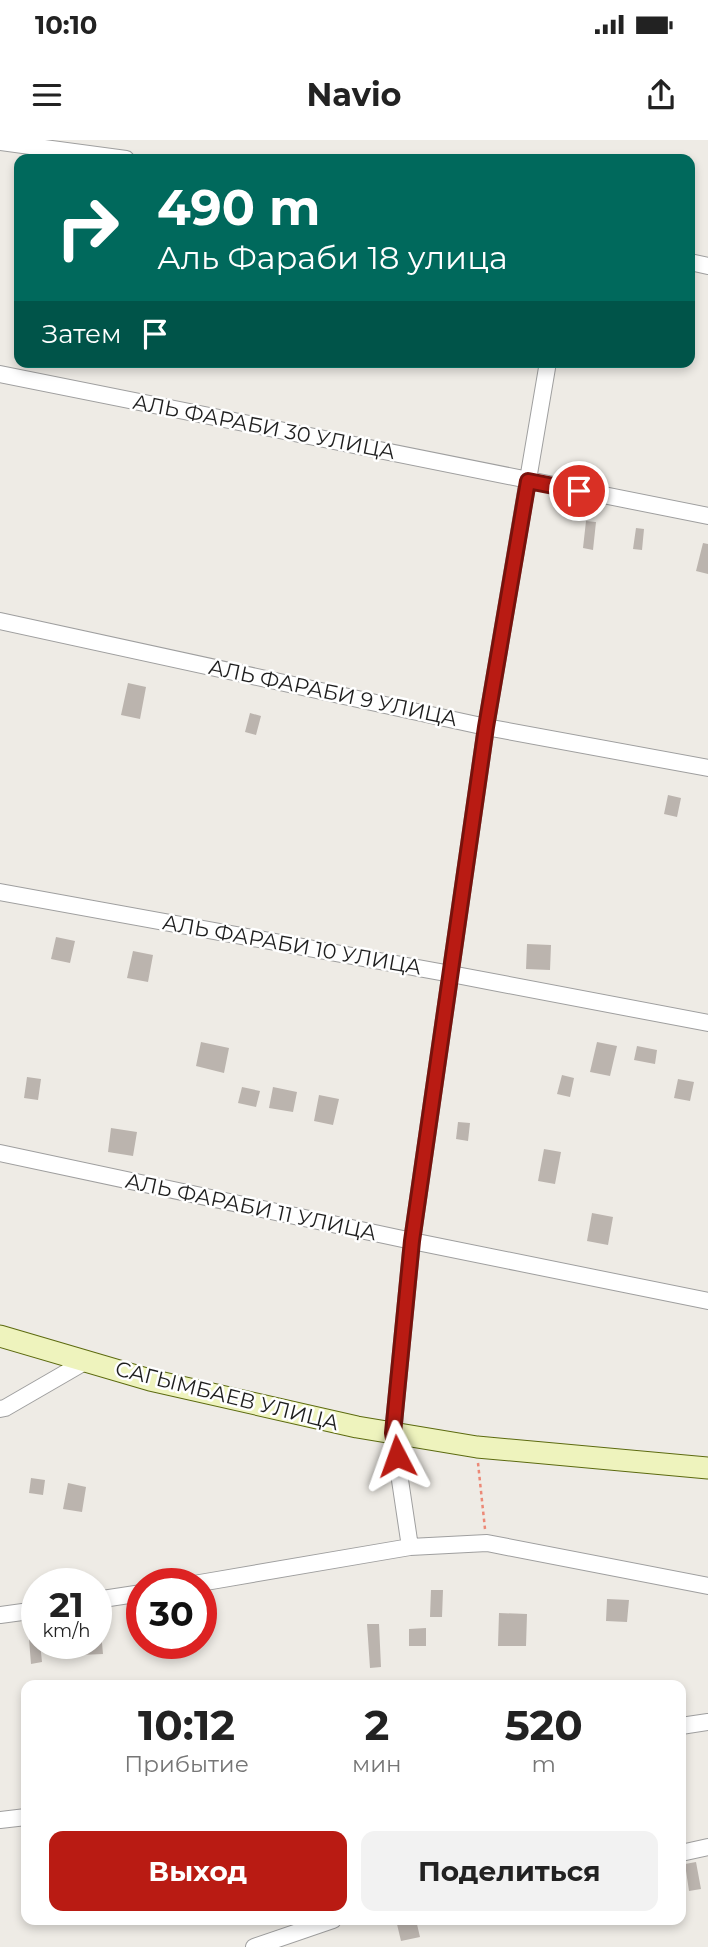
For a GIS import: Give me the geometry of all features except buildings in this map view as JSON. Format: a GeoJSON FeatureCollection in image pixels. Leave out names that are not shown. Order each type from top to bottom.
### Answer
{"type":"FeatureCollection","features":[{"type":"Feature","properties":{"kind":"street"},"geometry":{"type":"LineString","coordinates":[[0,142],[89,154]]}},
{"type":"Feature","properties":{"kind":"street"},"geometry":{"type":"LineString","coordinates":[[410,1547],[393,1433],[412,1241],[486,727],[547,368]]}},
{"type":"Feature","properties":{"kind":"street","name":"АЛЬ ФАРАБИ 30 УЛИЦА"},"geometry":{"type":"LineString","coordinates":[[0,374],[708,516]]}},
{"type":"Feature","properties":{"kind":"street","name":"АЛЬ ФАРАБИ 9 УЛИЦА"},"geometry":{"type":"LineString","coordinates":[[0,621],[486,727],[708,768]]}},
{"type":"Feature","properties":{"kind":"street","name":"АЛЬ ФАРАБИ 10 УЛИЦА"},"geometry":{"type":"LineString","coordinates":[[0,892],[708,1023]]}},
{"type":"Feature","properties":{"kind":"street","name":"АЛЬ ФАРАБИ 11 УЛИЦА"},"geometry":{"type":"LineString","coordinates":[[0,1153],[708,1301]]}},
{"type":"Feature","properties":{"kind":"street","name":"САГЫМБАЕВ УЛИЦА"},"geometry":{"type":"LineString","coordinates":[[0,1336],[150,1380],[357,1427],[477,1447],[708,1468]]}},
{"type":"Feature","properties":{"kind":"street"},"geometry":{"type":"LineString","coordinates":[[0,1409],[88,1360]]}},
{"type":"Feature","properties":{"kind":"street"},"geometry":{"type":"LineString","coordinates":[[217,1580],[410,1547],[487,1543],[708,1586]]}},
{"type":"Feature","properties":{"kind":"street"},"geometry":{"type":"LineString","coordinates":[[0,1615],[21,1612]]}},
{"type":"Feature","properties":{"kind":"street"},"geometry":{"type":"LineString","coordinates":[[686,1725],[708,1722]]}},
{"type":"Feature","properties":{"kind":"street"},"geometry":{"type":"LineString","coordinates":[[0,1821],[21,1817]]}},
{"type":"Feature","properties":{"kind":"street"},"geometry":{"type":"LineString","coordinates":[[686,1852],[708,1847]]}},
{"type":"Feature","properties":{"kind":"street"},"geometry":{"type":"LineString","coordinates":[[254,1947],[318,1925]]}},
{"type":"Feature","properties":{"kind":"path"},"geometry":{"type":"LineString","coordinates":[[477,1447],[487,1543]]}},
{"type":"Feature","properties":{"kind":"route"},"geometry":{"type":"LineString","coordinates":[[397,1456],[393,1433],[412,1241],[486,727],[528,481],[579,491]]}}]}
